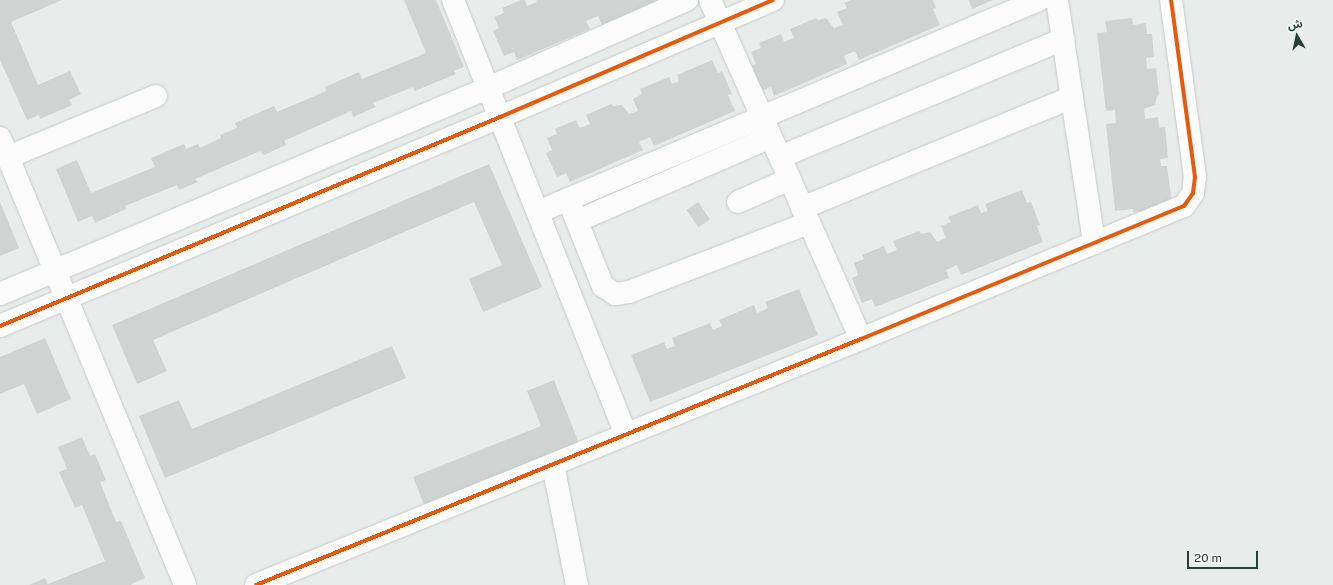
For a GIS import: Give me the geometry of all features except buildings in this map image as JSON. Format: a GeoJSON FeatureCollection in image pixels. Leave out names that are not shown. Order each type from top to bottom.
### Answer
{"type":"FeatureCollection","features":[{"type":"Feature","properties":{"kind":"street"},"geometry":{"type":"LineString","coordinates":[[453,0],[626,434]]}},
{"type":"Feature","properties":{"kind":"street"},"geometry":{"type":"LineString","coordinates":[[0,294],[488,88],[687,0]]}},
{"type":"Feature","properties":{"kind":"street"},"geometry":{"type":"LineString","coordinates":[[710,0],[861,339]]}},
{"type":"Feature","properties":{"kind":"street"},"geometry":{"type":"LineString","coordinates":[[0,326],[500,117],[772,0]]}},
{"type":"Feature","properties":{"kind":"street"},"geometry":{"type":"LineString","coordinates":[[538,212],[1039,0]]}},
{"type":"Feature","properties":{"kind":"street"},"geometry":{"type":"LineString","coordinates":[[1057,0],[1094,243]]}},
{"type":"Feature","properties":{"kind":"street"},"geometry":{"type":"LineString","coordinates":[[256,585],[553,465],[1184,206],[1194,193],[1195,177],[1170,0]]}},
{"type":"Feature","properties":{"kind":"street"},"geometry":{"type":"LineString","coordinates":[[780,157],[1063,39]]}},
{"type":"Feature","properties":{"kind":"street"},"geometry":{"type":"LineString","coordinates":[[156,96],[4,147],[185,585]]}},
{"type":"Feature","properties":{"kind":"street"},"geometry":{"type":"LineString","coordinates":[[568,199],[603,286],[615,294],[622,294],[806,215],[1072,97]]}},
{"type":"Feature","properties":{"kind":"street"},"geometry":{"type":"LineString","coordinates":[[577,221],[771,137]]}},
{"type":"Feature","properties":{"kind":"street"},"geometry":{"type":"LineString","coordinates":[[738,202],[790,179]]}},
{"type":"Feature","properties":{"kind":"street"},"geometry":{"type":"LineString","coordinates":[[553,465],[577,585]]}},
{"type":"Feature","properties":{"kind":"cycle path"},"geometry":{"type":"LineString","coordinates":[[0,326],[500,117],[773,0]]}},
{"type":"Feature","properties":{"kind":"cycle path"},"geometry":{"type":"LineString","coordinates":[[256,585],[1184,206],[1193,193],[1195,177],[1171,0]]}}]}
